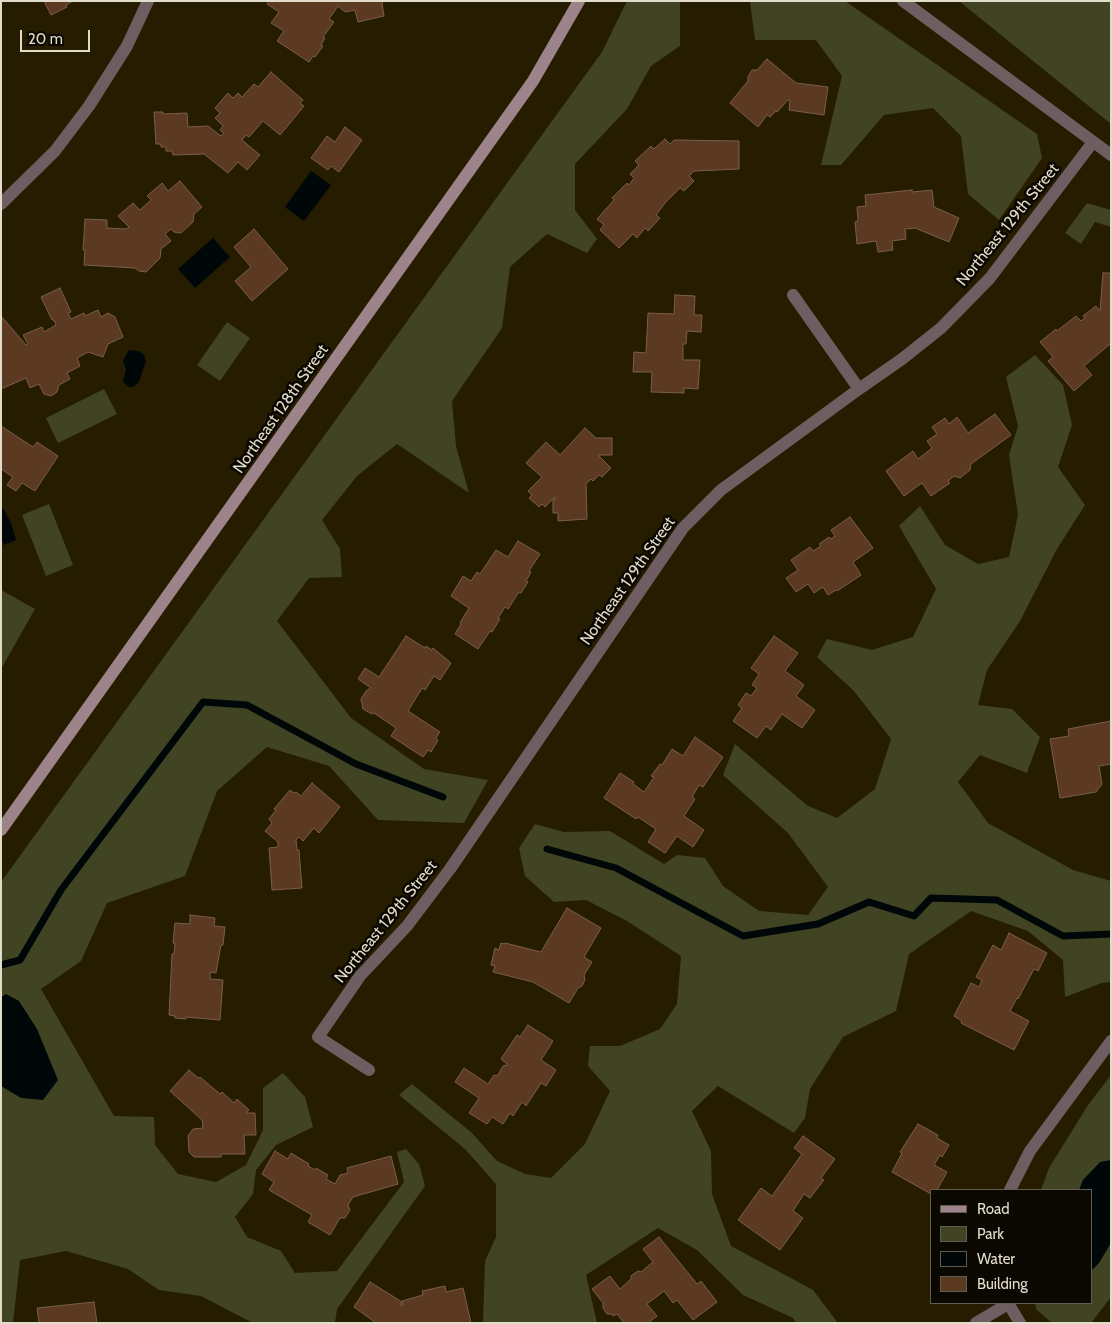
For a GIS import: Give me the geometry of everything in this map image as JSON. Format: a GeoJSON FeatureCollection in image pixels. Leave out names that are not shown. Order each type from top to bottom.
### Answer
{"type":"FeatureCollection","features":[{"type":"Feature","properties":{"kind":"street"},"geometry":{"type":"LineString","coordinates":[[1,204],[55,151],[89,106],[127,46],[148,1]]}},
{"type":"Feature","properties":{"kind":"street","name":"Northeast 128th Street"},"geometry":{"type":"LineString","coordinates":[[1,830],[533,81],[579,1]]}},
{"type":"Feature","properties":{"kind":"street"},"geometry":{"type":"LineString","coordinates":[[903,1],[1111,155]]}},
{"type":"Feature","properties":{"kind":"street","name":"Northeast 129th Street"},"geometry":{"type":"LineString","coordinates":[[369,1070],[318,1037],[360,976],[407,926],[450,869],[683,528],[720,490],[942,328],[990,278],[1094,142]]}},
{"type":"Feature","properties":{"kind":"street"},"geometry":{"type":"LineString","coordinates":[[794,294],[859,389]]}},
{"type":"Feature","properties":{"kind":"street"},"geometry":{"type":"LineString","coordinates":[[1011,1189],[1030,1151],[1111,1041]]}},
{"type":"Feature","properties":{"kind":"street"},"geometry":{"type":"LineString","coordinates":[[976,1323],[1008,1304],[1020,1323]]}},
{"type":"Feature","properties":{"kind":"green space"},"geometry":{"type":"Polygon","coordinates":[[[627,1],[680,1],[680,46],[651,66],[627,109],[575,164],[575,210],[597,239],[587,253],[547,234],[510,267],[502,328],[452,401],[456,446],[469,493],[397,444],[357,476],[322,520],[340,549],[342,577],[309,578],[277,621],[351,718],[424,769],[488,780],[464,823],[378,820],[329,766],[267,747],[217,791],[185,876],[107,903],[81,961],[41,989],[114,1116],[154,1117],[155,1145],[178,1174],[216,1182],[246,1165],[263,1130],[263,1088],[283,1073],[305,1097],[313,1127],[276,1145],[256,1170],[253,1194],[235,1217],[247,1237],[281,1251],[295,1273],[337,1271],[404,1182],[397,1152],[406,1149],[419,1164],[425,1186],[337,1309],[335,1323],[253,1323],[201,1296],[159,1290],[128,1269],[66,1251],[20,1260],[13,1323],[1,1323],[1,882],[602,52],[627,1]]]}},
{"type":"Feature","properties":{"kind":"green space"},"geometry":{"type":"Polygon","coordinates":[[[750,1],[845,1],[1037,134],[1042,158],[999,220],[968,194],[961,136],[933,108],[884,115],[841,165],[821,165],[842,76],[816,40],[755,40],[750,1]]]}},
{"type":"Feature","properties":{"kind":"green space"},"geometry":{"type":"Polygon","coordinates":[[[959,1],[1111,1],[1111,124],[959,1]]]}},
{"type":"Feature","properties":{"kind":"green space"},"geometry":{"type":"Polygon","coordinates":[[[1087,203],[1111,210],[1111,227],[1095,222],[1081,244],[1065,233],[1087,203]]]}},
{"type":"Feature","properties":{"kind":"green space"},"geometry":{"type":"Polygon","coordinates":[[[227,322],[250,338],[220,381],[197,365],[227,322]]]}},
{"type":"Feature","properties":{"kind":"green space"},"geometry":{"type":"Polygon","coordinates":[[[1035,355],[1063,385],[1072,425],[1058,467],[1085,505],[1057,549],[1020,621],[987,670],[978,705],[1012,709],[1040,737],[1027,773],[980,755],[958,782],[988,823],[1073,870],[1111,881],[1111,982],[1102,983],[1065,997],[1063,960],[1028,931],[971,911],[909,954],[896,1011],[843,1037],[810,1089],[805,1118],[794,1133],[718,1086],[692,1111],[711,1151],[712,1194],[731,1246],[813,1290],[838,1323],[796,1323],[793,1318],[743,1295],[697,1250],[658,1228],[586,1275],[597,1323],[483,1323],[485,1261],[496,1237],[496,1184],[465,1149],[399,1095],[412,1084],[472,1133],[497,1161],[525,1174],[551,1178],[585,1144],[610,1091],[588,1066],[590,1046],[620,1046],[660,1029],[677,1004],[681,956],[627,921],[586,900],[554,902],[525,876],[519,848],[535,824],[564,832],[610,831],[664,864],[677,855],[705,858],[723,886],[759,911],[808,915],[828,887],[788,833],[723,775],[735,744],[808,806],[837,818],[875,789],[891,739],[854,691],[817,657],[827,639],[872,650],[913,637],[936,589],[899,526],[920,506],[945,545],[978,564],[1009,557],[1018,515],[1009,455],[1018,426],[1006,377],[1035,355]]]}},
{"type":"Feature","properties":{"kind":"green space"},"geometry":{"type":"Polygon","coordinates":[[[104,389],[117,414],[58,443],[46,418],[104,389]]]}},
{"type":"Feature","properties":{"kind":"green space"},"geometry":{"type":"Polygon","coordinates":[[[49,504],[73,565],[46,576],[22,515],[49,504]]]}},
{"type":"Feature","properties":{"kind":"green space"},"geometry":{"type":"Polygon","coordinates":[[[1,590],[35,609],[1,669],[1,590]]]}},
{"type":"Feature","properties":{"kind":"green space"},"geometry":{"type":"Polygon","coordinates":[[[1111,1075],[1111,1297],[1091,1323],[1052,1323],[1036,1309],[1035,1304],[1092,1304],[1092,1189],[1041,1189],[1049,1168],[1088,1105],[1111,1075]]]}},
{"type":"Feature","properties":{"kind":"water"},"geometry":{"type":"Polygon","coordinates":[[[311,171],[331,185],[304,221],[285,207],[311,171]]]}},
{"type":"Feature","properties":{"kind":"water"},"geometry":{"type":"Polygon","coordinates":[[[213,238],[230,257],[195,288],[178,269],[213,238]]]}},
{"type":"Feature","properties":{"kind":"water"},"geometry":{"type":"Polygon","coordinates":[[[129,350],[139,351],[144,355],[146,361],[139,382],[133,387],[127,386],[123,381],[126,370],[123,361],[129,350]]]}},
{"type":"Feature","properties":{"kind":"water"},"geometry":{"type":"Polygon","coordinates":[[[3,508],[11,523],[16,540],[4,545],[1,539],[1,509],[3,508]]]}},
{"type":"Feature","properties":{"kind":"water"},"geometry":{"type":"Polygon","coordinates":[[[6,994],[19,1001],[37,1029],[58,1080],[43,1100],[21,1098],[1,1086],[1,997],[6,994]]]}},
{"type":"Feature","properties":{"kind":"water"},"geometry":{"type":"Polygon","coordinates":[[[1111,1160],[1111,1243],[1099,1263],[1092,1270],[1092,1189],[1079,1189],[1083,1180],[1100,1162],[1111,1160]]]}},
{"type":"Feature","properties":{"kind":"building"},"geometry":{"type":"Polygon","coordinates":[[[44,1],[73,1],[66,5],[67,7],[51,15],[44,1]]]}},
{"type":"Feature","properties":{"kind":"building"},"geometry":{"type":"Polygon","coordinates":[[[269,1],[384,1],[382,3],[384,16],[358,22],[355,10],[345,12],[338,6],[329,19],[334,22],[323,37],[325,38],[321,45],[323,46],[309,62],[277,41],[284,31],[271,23],[279,12],[267,4],[269,1]]]}},
{"type":"Feature","properties":{"kind":"building"},"geometry":{"type":"Polygon","coordinates":[[[767,59],[796,83],[828,87],[824,115],[789,110],[790,100],[788,100],[770,117],[767,115],[758,127],[730,103],[748,81],[752,70],[757,70],[767,59]]]}},
{"type":"Feature","properties":{"kind":"building"},"geometry":{"type":"Polygon","coordinates":[[[271,72],[303,100],[300,103],[304,106],[280,135],[263,121],[249,137],[246,135],[242,140],[260,155],[247,170],[238,162],[228,173],[204,154],[173,155],[172,151],[166,151],[166,147],[156,144],[154,112],[163,112],[163,114],[187,113],[188,127],[208,126],[221,136],[224,133],[220,130],[223,126],[215,118],[220,113],[215,108],[228,93],[233,98],[238,93],[242,97],[254,84],[258,87],[271,72]]]}},
{"type":"Feature","properties":{"kind":"building"},"geometry":{"type":"Polygon","coordinates":[[[345,127],[362,140],[339,172],[331,166],[328,170],[311,158],[327,136],[335,142],[345,127]]]}},
{"type":"Feature","properties":{"kind":"building"},"geometry":{"type":"Polygon","coordinates":[[[665,139],[670,144],[674,140],[739,141],[739,169],[694,171],[689,176],[694,181],[684,191],[680,188],[665,203],[656,215],[660,218],[648,231],[645,228],[637,238],[633,234],[619,248],[600,230],[604,225],[597,219],[614,200],[612,198],[627,183],[629,185],[634,178],[630,174],[639,165],[635,161],[651,146],[654,149],[665,139]]]}},
{"type":"Feature","properties":{"kind":"building"},"geometry":{"type":"Polygon","coordinates":[[[180,181],[202,207],[194,214],[193,222],[181,233],[174,232],[171,229],[165,234],[171,241],[161,249],[160,258],[146,272],[135,268],[84,265],[85,219],[107,220],[107,228],[126,229],[129,227],[118,216],[133,203],[140,210],[151,200],[147,196],[162,183],[168,191],[180,181]]]}},
{"type":"Feature","properties":{"kind":"building"},"geometry":{"type":"Polygon","coordinates":[[[912,190],[912,192],[932,190],[934,207],[959,218],[949,242],[915,228],[905,229],[906,239],[892,241],[893,250],[878,252],[876,241],[857,244],[855,222],[858,221],[857,207],[866,206],[865,195],[912,190]]]}},
{"type":"Feature","properties":{"kind":"building"},"geometry":{"type":"Polygon","coordinates":[[[254,229],[288,269],[252,301],[235,281],[251,267],[234,247],[254,229]]]}},
{"type":"Feature","properties":{"kind":"building"},"geometry":{"type":"Polygon","coordinates":[[[1103,273],[1111,273],[1111,345],[1084,366],[1092,375],[1074,391],[1048,361],[1053,357],[1040,342],[1076,316],[1081,321],[1085,318],[1083,316],[1096,306],[1100,311],[1103,273]]]}},
{"type":"Feature","properties":{"kind":"building"},"geometry":{"type":"Polygon","coordinates":[[[60,288],[71,312],[68,313],[71,319],[84,313],[85,316],[98,310],[101,317],[108,313],[115,317],[123,337],[108,344],[103,357],[88,352],[77,358],[80,366],[67,373],[70,379],[59,385],[57,392],[51,396],[44,394],[39,384],[30,388],[26,378],[1,389],[1,316],[26,345],[28,344],[23,335],[42,327],[44,332],[56,325],[41,297],[60,288]]]}},
{"type":"Feature","properties":{"kind":"building"},"geometry":{"type":"Polygon","coordinates":[[[675,295],[695,296],[694,315],[702,315],[701,332],[687,331],[686,344],[683,344],[683,360],[700,360],[698,389],[684,388],[684,393],[651,392],[652,372],[633,372],[634,352],[646,353],[648,313],[674,314],[675,295]]]}},
{"type":"Feature","properties":{"kind":"building"},"geometry":{"type":"Polygon","coordinates":[[[995,414],[1011,435],[971,464],[970,470],[960,478],[954,476],[948,481],[950,483],[931,496],[922,483],[904,496],[886,471],[913,451],[918,459],[932,448],[927,441],[937,434],[932,427],[945,418],[949,424],[957,417],[968,433],[995,414]]]}},
{"type":"Feature","properties":{"kind":"building"},"geometry":{"type":"Polygon","coordinates":[[[1,426],[33,447],[37,442],[58,456],[35,491],[22,483],[16,491],[7,485],[13,477],[1,469],[1,426]]]}},
{"type":"Feature","properties":{"kind":"building"},"geometry":{"type":"Polygon","coordinates":[[[585,428],[596,438],[612,438],[612,455],[598,455],[611,468],[602,477],[599,475],[593,481],[591,479],[586,484],[587,519],[558,521],[558,513],[553,513],[553,500],[555,500],[555,497],[545,507],[542,504],[539,507],[529,498],[532,495],[528,491],[542,477],[526,463],[546,442],[560,455],[585,428]]]}},
{"type":"Feature","properties":{"kind":"building"},"geometry":{"type":"Polygon","coordinates":[[[850,517],[873,548],[853,562],[861,575],[828,595],[823,587],[814,593],[808,584],[796,592],[786,578],[798,570],[791,560],[810,547],[813,551],[821,546],[819,544],[829,537],[831,539],[835,536],[831,530],[850,517]]]}},
{"type":"Feature","properties":{"kind":"building"},"geometry":{"type":"Polygon","coordinates":[[[518,541],[540,554],[529,571],[531,572],[526,581],[528,582],[521,593],[519,592],[508,609],[505,607],[492,632],[490,631],[478,649],[455,634],[469,608],[451,596],[463,576],[471,581],[477,572],[480,574],[496,550],[508,557],[518,541]]]}},
{"type":"Feature","properties":{"kind":"building"},"geometry":{"type":"Polygon","coordinates":[[[406,636],[425,648],[426,646],[432,650],[433,648],[451,663],[440,680],[434,676],[425,690],[422,688],[408,711],[440,732],[431,752],[428,750],[423,757],[391,736],[396,728],[374,713],[372,714],[363,709],[361,699],[366,691],[371,688],[358,679],[365,668],[379,677],[406,636]]]}},
{"type":"Feature","properties":{"kind":"building"},"geometry":{"type":"Polygon","coordinates":[[[774,636],[798,653],[785,671],[804,685],[796,696],[815,710],[802,728],[782,714],[771,730],[766,726],[757,738],[733,721],[742,708],[738,705],[746,693],[751,696],[757,688],[752,685],[759,674],[751,668],[774,636]]]}},
{"type":"Feature","properties":{"kind":"building"},"geometry":{"type":"Polygon","coordinates":[[[1111,721],[1111,764],[1099,766],[1102,784],[1096,792],[1060,798],[1050,739],[1069,736],[1068,729],[1111,721]]]}},
{"type":"Feature","properties":{"kind":"building"},"geometry":{"type":"Polygon","coordinates":[[[695,737],[723,757],[703,787],[699,785],[692,797],[695,799],[684,816],[704,830],[693,847],[677,836],[665,853],[648,842],[656,829],[638,817],[636,819],[604,798],[620,773],[634,782],[633,784],[644,792],[654,777],[651,776],[660,764],[662,765],[672,749],[683,756],[695,737]]]}},
{"type":"Feature","properties":{"kind":"building"},"geometry":{"type":"Polygon","coordinates":[[[312,783],[340,807],[319,833],[314,828],[303,841],[299,837],[296,840],[297,850],[299,850],[302,888],[272,890],[269,848],[278,847],[278,842],[265,831],[272,823],[269,819],[276,810],[274,809],[290,790],[301,796],[312,783]]]}},
{"type":"Feature","properties":{"kind":"building"},"geometry":{"type":"Polygon","coordinates":[[[567,908],[601,928],[584,957],[592,962],[584,975],[585,980],[569,1003],[533,982],[493,972],[495,966],[491,965],[495,948],[499,950],[501,943],[505,943],[541,952],[567,908]]]}},
{"type":"Feature","properties":{"kind":"building"},"geometry":{"type":"Polygon","coordinates":[[[190,915],[215,918],[214,926],[225,927],[216,973],[210,972],[210,979],[223,980],[220,1020],[175,1018],[175,1016],[169,1015],[175,923],[190,924],[190,915]]]}},
{"type":"Feature","properties":{"kind":"building"},"geometry":{"type":"Polygon","coordinates":[[[1009,933],[1047,953],[1038,971],[1034,969],[1010,1011],[1029,1021],[1014,1050],[961,1023],[962,1021],[954,1016],[971,983],[979,987],[982,980],[976,977],[993,945],[1001,950],[1009,933]]]}},
{"type":"Feature","properties":{"kind":"building"},"geometry":{"type":"Polygon","coordinates":[[[528,1025],[553,1041],[541,1060],[556,1070],[546,1086],[541,1083],[526,1106],[522,1102],[513,1116],[510,1113],[503,1124],[492,1117],[487,1124],[469,1113],[479,1098],[455,1082],[464,1068],[488,1084],[494,1075],[497,1076],[504,1065],[506,1066],[507,1064],[501,1059],[517,1035],[520,1037],[528,1025]]]}},
{"type":"Feature","properties":{"kind":"building"},"geometry":{"type":"Polygon","coordinates":[[[189,1070],[220,1094],[222,1092],[234,1103],[237,1099],[249,1110],[246,1113],[255,1113],[256,1135],[244,1135],[245,1154],[221,1154],[221,1157],[194,1157],[189,1152],[188,1136],[193,1129],[203,1128],[202,1120],[170,1091],[189,1070]]]}},
{"type":"Feature","properties":{"kind":"building"},"geometry":{"type":"Polygon","coordinates":[[[918,1124],[938,1135],[937,1138],[949,1145],[942,1157],[940,1155],[934,1165],[947,1172],[938,1189],[930,1189],[930,1193],[892,1172],[902,1153],[900,1152],[918,1124]]]}},
{"type":"Feature","properties":{"kind":"building"},"geometry":{"type":"Polygon","coordinates":[[[803,1136],[835,1159],[821,1178],[824,1180],[810,1198],[804,1194],[793,1211],[803,1218],[780,1250],[738,1220],[761,1188],[772,1196],[802,1154],[794,1148],[803,1136]]]}},
{"type":"Feature","properties":{"kind":"building"},"geometry":{"type":"Polygon","coordinates":[[[275,1151],[288,1159],[291,1153],[309,1164],[308,1166],[328,1175],[326,1179],[335,1184],[340,1175],[348,1173],[347,1168],[391,1156],[398,1184],[353,1197],[348,1205],[350,1210],[345,1218],[340,1218],[330,1235],[308,1222],[312,1215],[269,1190],[274,1182],[262,1174],[275,1151]]]}},
{"type":"Feature","properties":{"kind":"building"},"geometry":{"type":"Polygon","coordinates":[[[659,1237],[697,1284],[701,1281],[717,1302],[693,1320],[677,1300],[673,1303],[664,1291],[647,1304],[657,1316],[648,1323],[624,1323],[617,1314],[613,1316],[612,1314],[607,1314],[603,1308],[603,1303],[592,1289],[610,1276],[620,1289],[631,1279],[631,1276],[638,1271],[641,1272],[653,1262],[643,1249],[659,1237]]]}},
{"type":"Feature","properties":{"kind":"building"},"geometry":{"type":"Polygon","coordinates":[[[370,1282],[402,1302],[400,1305],[403,1305],[402,1301],[423,1295],[422,1291],[445,1286],[446,1292],[463,1288],[471,1323],[376,1323],[354,1307],[370,1282]]]}},
{"type":"Feature","properties":{"kind":"building"},"geometry":{"type":"Polygon","coordinates":[[[94,1302],[97,1323],[39,1323],[37,1308],[94,1302]]]}},
{"type":"Feature","properties":{"kind":"waterway"},"geometry":{"type":"LineString","coordinates":[[1,965],[20,960],[61,890],[203,702],[247,705],[356,764],[443,797]]}},
{"type":"Feature","properties":{"kind":"waterway"},"geometry":{"type":"LineString","coordinates":[[547,849],[616,868],[743,936],[818,924],[869,902],[914,916],[931,898],[997,900],[1063,936],[1111,934]]}}]}
